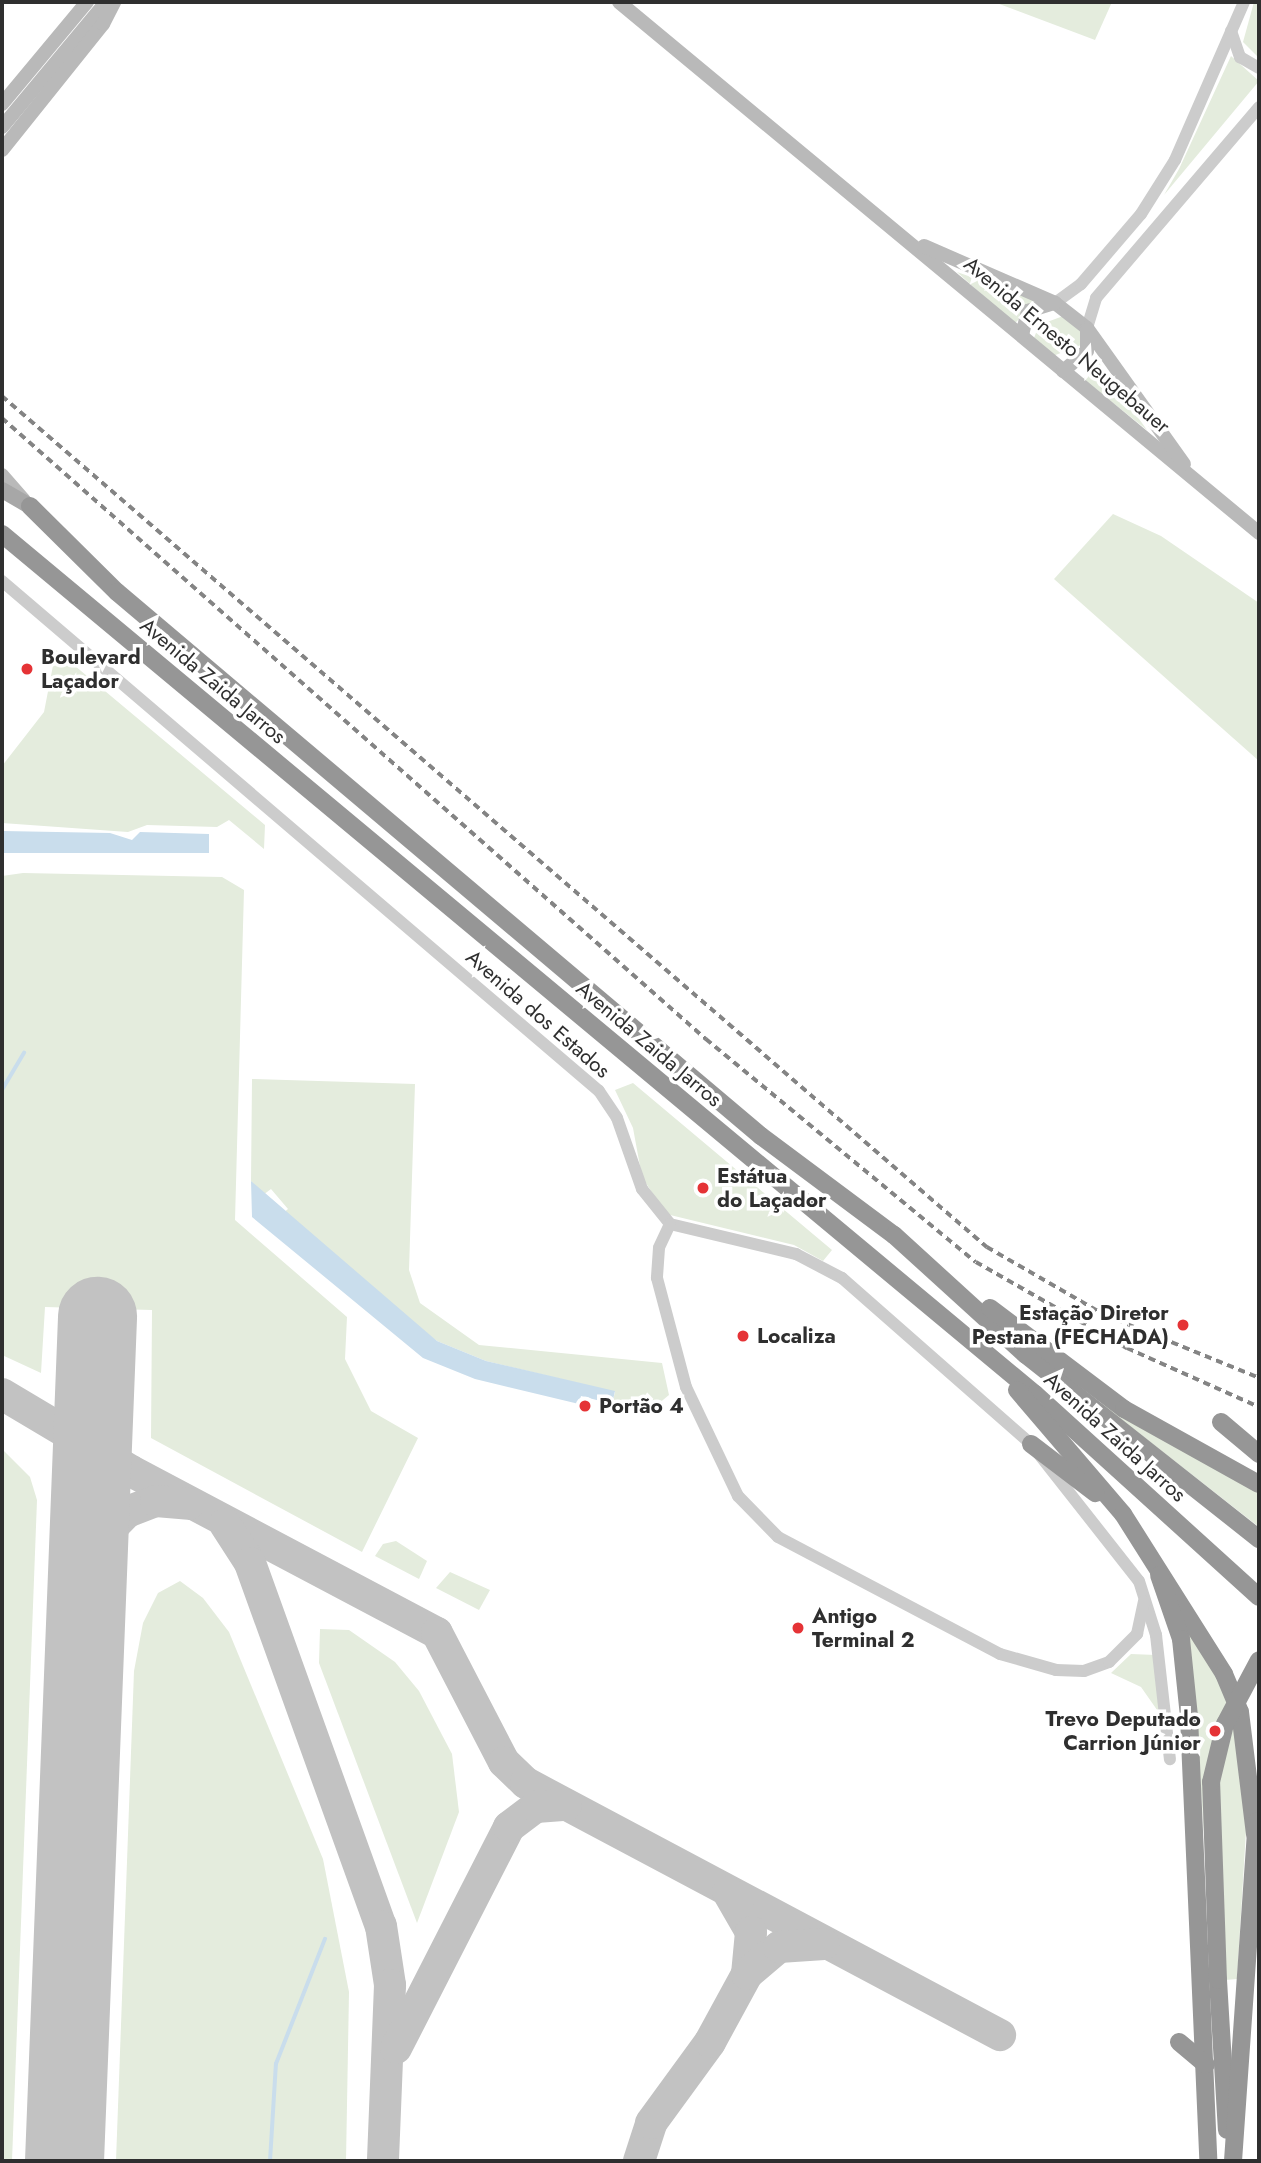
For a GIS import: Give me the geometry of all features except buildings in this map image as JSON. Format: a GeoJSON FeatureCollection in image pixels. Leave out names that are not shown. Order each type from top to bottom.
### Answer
{"type":"FeatureCollection","features":[{"type":"Feature","properties":{"kind":"highway","name":"Avenida Zaida Jarros"},"geometry":{"type":"LineString","coordinates":[[30,506],[117,592],[750,1127],[894,1235],[1037,1364],[1259,1539]]}},
{"type":"Feature","properties":{"kind":"highway","name":"Avenida Zaida Jarros"},"geometry":{"type":"LineString","coordinates":[[2,534],[988,1355],[1259,1597]]}},
{"type":"Feature","properties":{"kind":"highway"},"geometry":{"type":"LineString","coordinates":[[894,1235],[1124,1409],[1259,1484]]}},
{"type":"Feature","properties":{"kind":"highway"},"geometry":{"type":"LineString","coordinates":[[988,1355],[1123,1514],[1159,1574],[1201,1635],[1240,1712],[1257,1830]]}},
{"type":"Feature","properties":{"kind":"highway"},"geometry":{"type":"LineString","coordinates":[[1221,1422],[1259,1454]]}},
{"type":"Feature","properties":{"kind":"highway"},"geometry":{"type":"LineString","coordinates":[[1031,1444],[1123,1514]]}},
{"type":"Feature","properties":{"kind":"highway"},"geometry":{"type":"LineString","coordinates":[[1159,1574],[1181,1639],[1189,1717],[1206,2064],[1208,2160]]}},
{"type":"Feature","properties":{"kind":"highway"},"geometry":{"type":"LineString","coordinates":[[1232,2161],[1218,1980],[1211,1782],[1224,1724],[1259,1660]]}},
{"type":"Feature","properties":{"kind":"highway"},"geometry":{"type":"LineString","coordinates":[[1232,2161],[1249,1908],[1259,1805]]}},
{"type":"Feature","properties":{"kind":"highway"},"geometry":{"type":"LineString","coordinates":[[1249,1908],[1259,1932]]}},
{"type":"Feature","properties":{"kind":"highway"},"geometry":{"type":"LineString","coordinates":[[1249,1908],[1259,1970]]}},
{"type":"Feature","properties":{"kind":"highway"},"geometry":{"type":"LineString","coordinates":[[1179,2042],[1206,2064]]}},
{"type":"Feature","properties":{"kind":"main road"},"geometry":{"type":"LineString","coordinates":[[2,104],[106,2]]}},
{"type":"Feature","properties":{"kind":"main road"},"geometry":{"type":"LineString","coordinates":[[2,150],[103,24],[114,2]]}},
{"type":"Feature","properties":{"kind":"main road","name":"Avenida Ernesto Neugebauer"},"geometry":{"type":"LineString","coordinates":[[619,2],[1259,533]]}},
{"type":"Feature","properties":{"kind":"main road"},"geometry":{"type":"LineString","coordinates":[[2,127],[84,5]]}},
{"type":"Feature","properties":{"kind":"main road"},"geometry":{"type":"LineString","coordinates":[[2,90],[84,5]]}},
{"type":"Feature","properties":{"kind":"main road","name":"Avenida Ernesto Neugebauer"},"geometry":{"type":"LineString","coordinates":[[909,240],[1055,303],[1087,328],[1198,482]]}},
{"type":"Feature","properties":{"kind":"main road"},"geometry":{"type":"LineString","coordinates":[[1022,335],[1028,310],[1055,303]]}},
{"type":"Feature","properties":{"kind":"main road"},"geometry":{"type":"LineString","coordinates":[[1063,371],[1087,351],[1087,328]]}},
{"type":"Feature","properties":{"kind":"main road"},"geometry":{"type":"LineString","coordinates":[[2,475],[30,506]]}},
{"type":"Feature","properties":{"kind":"main road"},"geometry":{"type":"LineString","coordinates":[[2,490],[30,506]]}},
{"type":"Feature","properties":{"kind":"street"},"geometry":{"type":"LineString","coordinates":[[1055,303],[1080,284],[1147,203],[1175,160],[1244,2]]}},
{"type":"Feature","properties":{"kind":"street"},"geometry":{"type":"LineString","coordinates":[[1231,31],[1240,57],[1259,68]]}},
{"type":"Feature","properties":{"kind":"street"},"geometry":{"type":"LineString","coordinates":[[1087,328],[1096,298],[1259,107]]}},
{"type":"Feature","properties":{"kind":"street","name":"Avenida dos Estados"},"geometry":{"type":"LineString","coordinates":[[2,581],[599,1091],[617,1118],[642,1189],[670,1224]]}},
{"type":"Feature","properties":{"kind":"street"},"geometry":{"type":"LineString","coordinates":[[1139,1581],[1144,1606],[1131,1643],[1109,1662],[1084,1671],[1056,1670],[1000,1654],[778,1537],[738,1496],[686,1387],[657,1278],[659,1248],[670,1224],[796,1254],[842,1278],[1031,1444],[1139,1581],[1156,1635],[1170,1759]]}},
{"type":"Feature","properties":{"kind":"green space"},"geometry":{"type":"Polygon","coordinates":[[[994,2],[1112,2],[1095,40],[994,2]]]}},
{"type":"Feature","properties":{"kind":"green space"},"geometry":{"type":"Polygon","coordinates":[[[1254,2],[1259,2],[1259,58],[1243,42],[1254,2]]]}},
{"type":"Feature","properties":{"kind":"green space"},"geometry":{"type":"Polygon","coordinates":[[[1231,56],[1259,81],[1164,195],[1179,169],[1231,56]]]}},
{"type":"Feature","properties":{"kind":"green space"},"geometry":{"type":"Polygon","coordinates":[[[957,272],[1038,301],[1014,324],[957,272]]]}},
{"type":"Feature","properties":{"kind":"green space"},"geometry":{"type":"Polygon","coordinates":[[[1066,315],[1081,329],[1081,345],[1053,356],[1034,338],[1039,325],[1066,315]]]}},
{"type":"Feature","properties":{"kind":"green space"},"geometry":{"type":"Polygon","coordinates":[[[1097,360],[1147,430],[1083,379],[1097,360]]]}},
{"type":"Feature","properties":{"kind":"green space"},"geometry":{"type":"Polygon","coordinates":[[[1113,514],[1161,536],[1259,603],[1259,761],[1054,579],[1113,514]]]}},
{"type":"Feature","properties":{"kind":"green space"},"geometry":{"type":"Polygon","coordinates":[[[56,650],[265,825],[264,849],[229,820],[217,827],[147,825],[128,832],[2,823],[2,766],[44,712],[56,650]]]}},
{"type":"Feature","properties":{"kind":"green space"},"geometry":{"type":"Polygon","coordinates":[[[23,873],[222,877],[244,890],[235,1220],[347,1317],[345,1359],[371,1411],[418,1438],[362,1552],[151,1438],[152,1310],[45,1307],[41,1373],[2,1355],[2,876],[23,873]]]}},
{"type":"Feature","properties":{"kind":"green space"},"geometry":{"type":"Polygon","coordinates":[[[252,1079],[415,1084],[409,1270],[420,1303],[479,1345],[662,1363],[669,1395],[646,1414],[612,1404],[615,1392],[486,1361],[437,1341],[405,1319],[283,1213],[288,1209],[271,1189],[263,1195],[251,1181],[252,1079]]]}},
{"type":"Feature","properties":{"kind":"green space"},"geometry":{"type":"Polygon","coordinates":[[[633,1083],[832,1250],[823,1261],[794,1245],[666,1214],[642,1177],[633,1128],[615,1090],[633,1083]]]}},
{"type":"Feature","properties":{"kind":"green space"},"geometry":{"type":"Polygon","coordinates":[[[1099,1402],[1259,1492],[1259,1527],[1099,1402]]]}},
{"type":"Feature","properties":{"kind":"green space"},"geometry":{"type":"Polygon","coordinates":[[[2,1449],[30,1477],[37,1500],[12,2161],[2,2161],[2,1449]]]}},
{"type":"Feature","properties":{"kind":"green space"},"geometry":{"type":"Polygon","coordinates":[[[396,1541],[427,1561],[419,1579],[375,1556],[383,1544],[396,1541]]]}},
{"type":"Feature","properties":{"kind":"green space"},"geometry":{"type":"Polygon","coordinates":[[[450,1572],[490,1590],[479,1610],[436,1588],[450,1572]]]}},
{"type":"Feature","properties":{"kind":"green space"},"geometry":{"type":"Polygon","coordinates":[[[180,1581],[203,1598],[229,1632],[323,1859],[349,1992],[346,2161],[116,2161],[134,1671],[143,1623],[158,1593],[180,1581]]]}},
{"type":"Feature","properties":{"kind":"green space"},"geometry":{"type":"Polygon","coordinates":[[[1181,1621],[1219,1678],[1242,1734],[1248,1798],[1237,1979],[1214,1981],[1196,1717],[1181,1621]]]}},
{"type":"Feature","properties":{"kind":"green space"},"geometry":{"type":"Polygon","coordinates":[[[320,1629],[349,1630],[395,1662],[419,1691],[452,1754],[459,1812],[417,1923],[319,1663],[320,1629]]]}},
{"type":"Feature","properties":{"kind":"green space"},"geometry":{"type":"Polygon","coordinates":[[[1131,1654],[1156,1655],[1162,1717],[1141,1687],[1111,1673],[1131,1654]]]}},
{"type":"Feature","properties":{"kind":"water"},"geometry":{"type":"Polygon","coordinates":[[[3,831],[110,833],[132,840],[140,832],[209,834],[209,853],[2,853],[3,831]]]}},
{"type":"Feature","properties":{"kind":"water"},"geometry":{"type":"Polygon","coordinates":[[[251,1181],[437,1341],[486,1361],[615,1391],[612,1404],[581,1396],[579,1404],[475,1379],[423,1358],[252,1217],[251,1181]]]}},
{"type":"Feature","properties":{"kind":"waterway"},"geometry":{"type":"LineString","coordinates":[[2,1090],[24,1053]]}},
{"type":"Feature","properties":{"kind":"waterway"},"geometry":{"type":"LineString","coordinates":[[270,2161],[276,2064],[325,1939]]}},
{"type":"Feature","properties":{"kind":"taxiway"},"geometry":{"type":"LineString","coordinates":[[2,1394],[131,1471],[437,1633],[504,1762],[526,1783],[1000,2035]]}},
{"type":"Feature","properties":{"kind":"taxiway"},"geometry":{"type":"LineString","coordinates":[[87,1576],[101,1539],[127,1512],[156,1501],[189,1504]]}},
{"type":"Feature","properties":{"kind":"taxiway"},"geometry":{"type":"LineString","coordinates":[[225,1524],[250,1563],[381,1926],[390,1985],[383,2161]]}},
{"type":"Feature","properties":{"kind":"taxiway"},"geometry":{"type":"LineString","coordinates":[[396,2048],[509,1827],[536,1807],[566,1805]]}},
{"type":"Feature","properties":{"kind":"taxiway"},"geometry":{"type":"LineString","coordinates":[[728,1892],[751,1932],[747,1974]]}},
{"type":"Feature","properties":{"kind":"taxiway"},"geometry":{"type":"LineString","coordinates":[[639,2161],[651,2123],[710,2042],[747,1974],[779,1947],[824,1944]]}},
{"type":"Feature","properties":{"kind":"runway"},"geometry":{"type":"LineString","coordinates":[[64,2161],[97,1316]]}},
{"type":"Feature","properties":{"kind":"railway"},"geometry":{"type":"LineString","coordinates":[[2,396],[987,1247],[1105,1315],[1259,1378]]}},
{"type":"Feature","properties":{"kind":"railway"},"geometry":{"type":"LineString","coordinates":[[2,418],[706,1039],[976,1262],[1127,1348],[1259,1407]]}},
{"type":"Feature","properties":{"kind":"place","name":"Boulevard Laçador"},"geometry":{"type":"Point","coordinates":[27,669]}},
{"type":"Feature","properties":{"kind":"place","name":"Estátua do Laçador"},"geometry":{"type":"Point","coordinates":[703,1188]}},
{"type":"Feature","properties":{"kind":"place","name":"Estação Diretor Pestana (FECHADA)"},"geometry":{"type":"Point","coordinates":[1183,1325]}},
{"type":"Feature","properties":{"kind":"place","name":"Localiza"},"geometry":{"type":"Point","coordinates":[743,1336]}},
{"type":"Feature","properties":{"kind":"place","name":"Portão 4"},"geometry":{"type":"Point","coordinates":[585,1406]}},
{"type":"Feature","properties":{"kind":"place","name":"Antigo Terminal 2"},"geometry":{"type":"Point","coordinates":[798,1628]}},
{"type":"Feature","properties":{"kind":"place","name":"Trevo Deputado Carrion Júnior"},"geometry":{"type":"Point","coordinates":[1215,1731]}}]}
